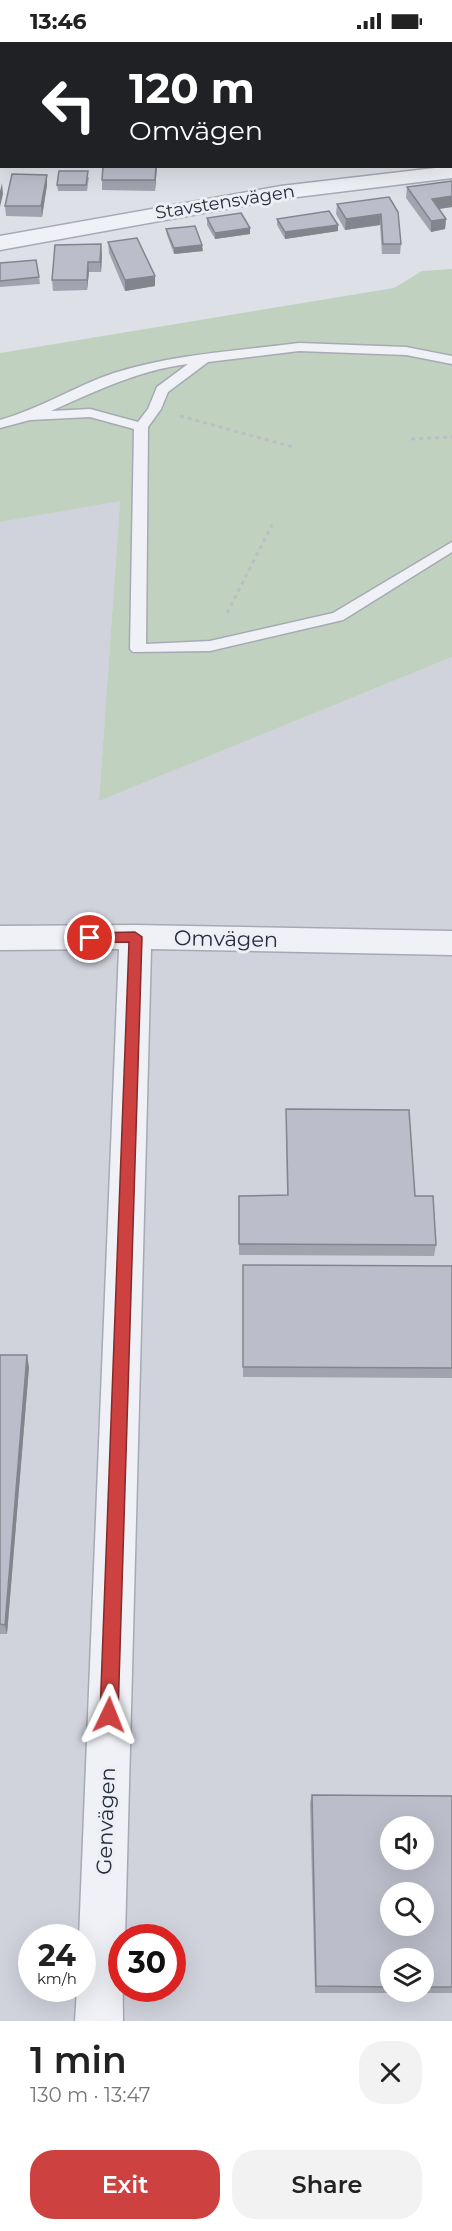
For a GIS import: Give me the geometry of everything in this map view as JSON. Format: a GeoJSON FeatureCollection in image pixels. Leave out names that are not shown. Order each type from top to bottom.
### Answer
{"type":"FeatureCollection","features":[{"type":"Feature","properties":{"kind":"street","name":"Stavstensvägen"},"geometry":{"type":"LineString","coordinates":[[0,243],[243,198],[388,178],[452,172]]}},
{"type":"Feature","properties":{"kind":"street","name":"Omvägen"},"geometry":{"type":"LineString","coordinates":[[0,938],[135,937],[452,943]]}},
{"type":"Feature","properties":{"kind":"street","name":"Genvägen"},"geometry":{"type":"LineString","coordinates":[[99,2021],[135,937]]}},
{"type":"Feature","properties":{"kind":"lane"},"geometry":{"type":"LineString","coordinates":[[0,424],[29,416],[116,378],[164,363],[299,347],[405,351],[452,360]]}},
{"type":"Feature","properties":{"kind":"lane"},"geometry":{"type":"LineString","coordinates":[[204,358],[162,390],[154,409],[141,427],[138,649],[210,646],[338,617],[452,546]]}},
{"type":"Feature","properties":{"kind":"lane"},"geometry":{"type":"LineString","coordinates":[[29,416],[90,413],[141,427]]}},
{"type":"Feature","properties":{"kind":"path"},"geometry":{"type":"LineString","coordinates":[[154,409],[293,447]]}},
{"type":"Feature","properties":{"kind":"path"},"geometry":{"type":"LineString","coordinates":[[411,439],[452,437]]}},
{"type":"Feature","properties":{"kind":"path"},"geometry":{"type":"LineString","coordinates":[[210,646],[272,525]]}},
{"type":"Feature","properties":{"kind":"shaded area"},"geometry":{"type":"Polygon","coordinates":[[[120,500],[99,801],[452,657],[452,2021],[0,2021],[0,522],[120,500]]]}},
{"type":"Feature","properties":{"kind":"green space"},"geometry":{"type":"Polygon","coordinates":[[[452,269],[452,657],[99,801],[120,501],[0,522],[0,353],[394,288],[422,271],[452,269]]]}},
{"type":"Feature","properties":{"kind":"building"},"geometry":{"type":"Polygon","coordinates":[[[103,168],[156,168],[155,180],[102,180],[103,168]]]}},
{"type":"Feature","properties":{"kind":"building"},"geometry":{"type":"Polygon","coordinates":[[[59,171],[88,171],[86,185],[57,185],[59,171]]]}},
{"type":"Feature","properties":{"kind":"building"},"geometry":{"type":"Polygon","coordinates":[[[12,174],[47,175],[41,206],[5,206],[12,174]]]}},
{"type":"Feature","properties":{"kind":"building"},"geometry":{"type":"Polygon","coordinates":[[[452,181],[452,196],[432,199],[446,219],[431,221],[407,187],[452,181]]]}},
{"type":"Feature","properties":{"kind":"building"},"geometry":{"type":"Polygon","coordinates":[[[389,197],[398,212],[401,244],[383,244],[381,214],[346,219],[337,204],[389,197]]]}},
{"type":"Feature","properties":{"kind":"building"},"geometry":{"type":"Polygon","coordinates":[[[329,211],[338,225],[285,232],[277,219],[329,211]]]}},
{"type":"Feature","properties":{"kind":"building"},"geometry":{"type":"Polygon","coordinates":[[[241,213],[250,228],[215,233],[207,218],[241,213]]]}},
{"type":"Feature","properties":{"kind":"building"},"geometry":{"type":"Polygon","coordinates":[[[195,226],[202,245],[174,248],[166,229],[195,226]]]}},
{"type":"Feature","properties":{"kind":"building"},"geometry":{"type":"Polygon","coordinates":[[[137,238],[155,276],[125,280],[108,242],[137,238]]]}},
{"type":"Feature","properties":{"kind":"building"},"geometry":{"type":"Polygon","coordinates":[[[101,244],[100,262],[88,262],[87,280],[52,280],[55,245],[101,244]]]}},
{"type":"Feature","properties":{"kind":"building"},"geometry":{"type":"Polygon","coordinates":[[[36,260],[39,277],[0,281],[0,263],[36,260]]]}},
{"type":"Feature","properties":{"kind":"building"},"geometry":{"type":"Polygon","coordinates":[[[286,1109],[409,1110],[415,1196],[433,1196],[436,1245],[239,1244],[239,1196],[288,1195],[286,1109]]]}},
{"type":"Feature","properties":{"kind":"building"},"geometry":{"type":"Polygon","coordinates":[[[243,1265],[452,1266],[452,1368],[243,1367],[243,1265]]]}},
{"type":"Feature","properties":{"kind":"building"},"geometry":{"type":"Polygon","coordinates":[[[0,1355],[27,1355],[5,1625],[0,1624],[0,1355]]]}},
{"type":"Feature","properties":{"kind":"building"},"geometry":{"type":"Polygon","coordinates":[[[312,1795],[452,1796],[452,1987],[434,1987],[434,1948],[380,1948],[380,1987],[316,1986],[312,1795]]]}},
{"type":"Feature","properties":{"kind":"route"},"geometry":{"type":"LineString","coordinates":[[90,938],[135,937],[109,1715]]}}]}
